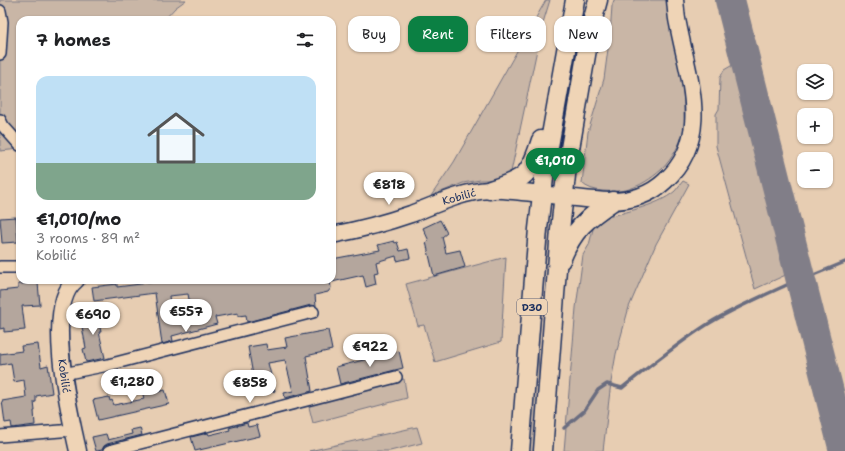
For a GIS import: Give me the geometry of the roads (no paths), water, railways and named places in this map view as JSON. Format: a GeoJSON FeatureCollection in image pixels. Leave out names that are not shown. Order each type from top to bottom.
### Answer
{"type":"FeatureCollection","features":[{"type":"Feature","properties":{"kind":"main road","name":"D30"},"geometry":{"type":"LineString","coordinates":[[572,16],[575,0]]}},
{"type":"Feature","properties":{"kind":"main road","name":"D30"},"geometry":{"type":"LineString","coordinates":[[543,451],[560,230],[567,166],[591,26],[598,0]]}},
{"type":"Feature","properties":{"kind":"main road","name":"Kobilić"},"geometry":{"type":"LineString","coordinates":[[336,234],[399,218],[468,193],[490,190],[613,201],[624,200],[647,194],[659,186],[669,178],[683,159],[690,143],[693,125],[693,91],[677,23],[675,0]]}},
{"type":"Feature","properties":{"kind":"main road"},"geometry":{"type":"LineString","coordinates":[[490,190],[504,186],[521,177],[531,168],[542,138],[556,66],[562,52]]}},
{"type":"Feature","properties":{"kind":"main road","name":"D30"},"geometry":{"type":"LineString","coordinates":[[520,451],[542,194],[565,52]]}},
{"type":"Feature","properties":{"kind":"main road"},"geometry":{"type":"LineString","coordinates":[[558,268],[567,245],[580,226],[593,214],[613,201]]}},
{"type":"Feature","properties":{"kind":"main road","name":"Kobilić"},"geometry":{"type":"LineString","coordinates":[[68,284],[61,314],[60,343],[63,374],[78,451]]}},
{"type":"Feature","properties":{"kind":"street"},"geometry":{"type":"LineString","coordinates":[[0,11],[2,22],[0,54]]}},
{"type":"Feature","properties":{"kind":"street"},"geometry":{"type":"LineString","coordinates":[[0,120],[3,126],[16,141]]}},
{"type":"Feature","properties":{"kind":"street"},"geometry":{"type":"LineString","coordinates":[[0,268],[16,267]]}},
{"type":"Feature","properties":{"kind":"street"},"geometry":{"type":"LineString","coordinates":[[63,374],[108,365],[313,312]]}},
{"type":"Feature","properties":{"kind":"street"},"geometry":{"type":"LineString","coordinates":[[109,451],[396,377]]}},
{"type":"Feature","properties":{"kind":"street"},"geometry":{"type":"LineString","coordinates":[[0,436],[73,430]]}},
{"type":"Feature","properties":{"kind":"waterway"},"geometry":{"type":"LineString","coordinates":[[811,276],[845,262]]}},
{"type":"Feature","properties":{"kind":"waterway"},"geometry":{"type":"LineString","coordinates":[[564,428],[584,411],[598,390],[607,384],[622,388],[675,347],[708,324],[738,307],[791,283]]}}]}
